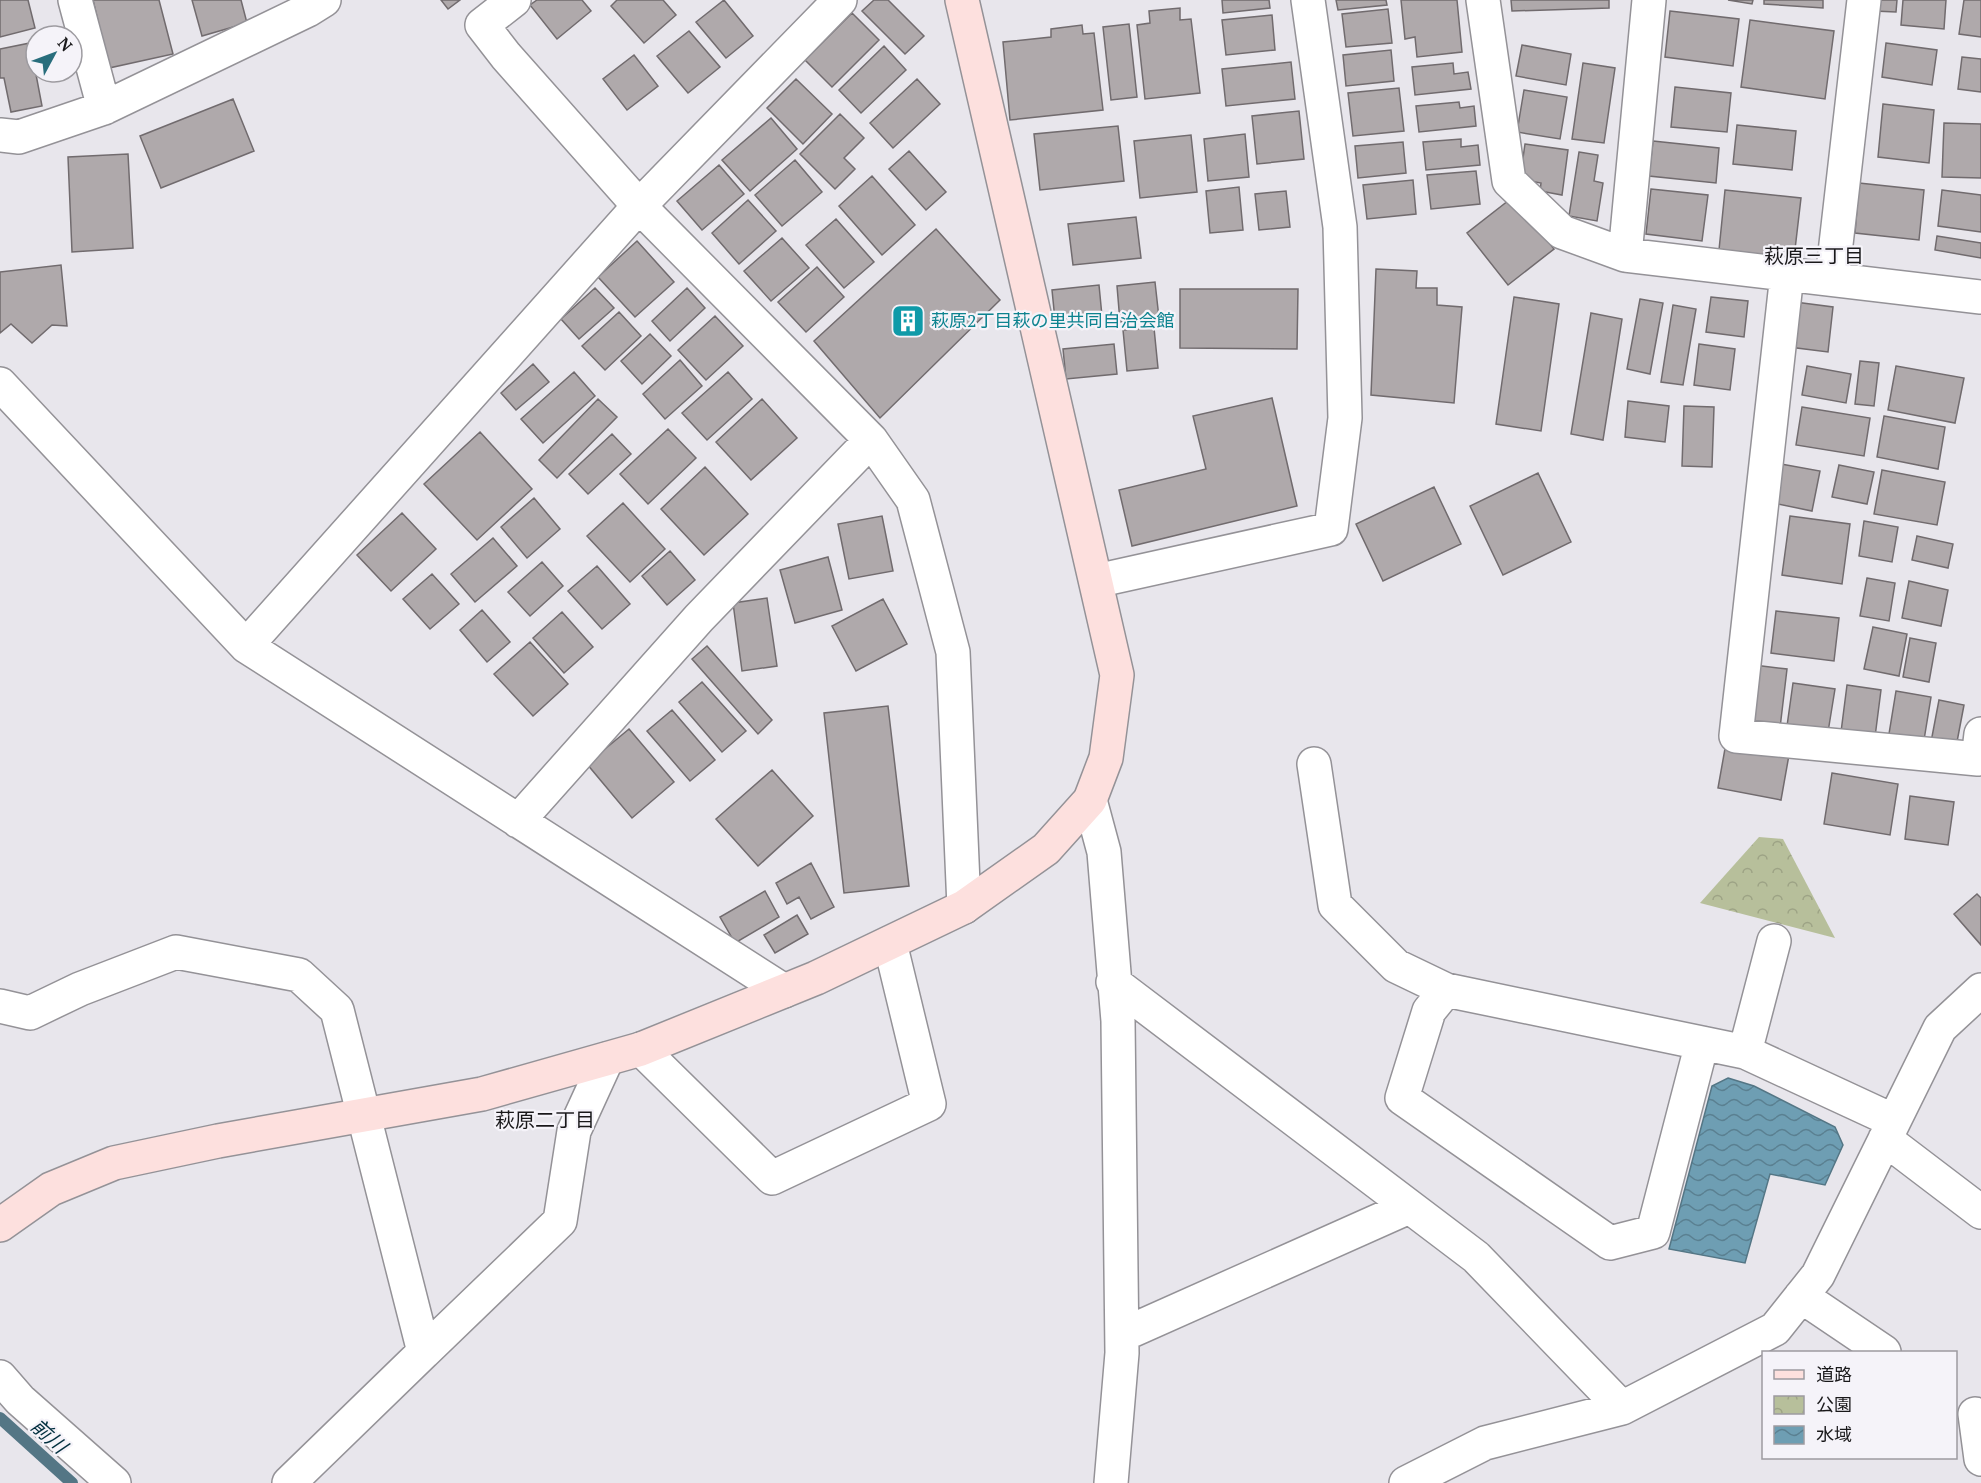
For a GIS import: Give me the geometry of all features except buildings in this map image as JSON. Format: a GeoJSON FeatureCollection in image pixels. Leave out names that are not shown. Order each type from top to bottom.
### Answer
{"type":"FeatureCollection","features":[{"type":"Feature","properties":{"kind":"street"},"geometry":{"type":"LineString","coordinates":[[75,0],[104,108]]}},
{"type":"Feature","properties":{"kind":"street"},"geometry":{"type":"LineString","coordinates":[[514,0],[482,25],[506,56],[639,206],[871,440],[913,500],[953,652],[964,907]]}},
{"type":"Feature","properties":{"kind":"street"},"geometry":{"type":"LineString","coordinates":[[246,646],[639,206],[840,0]]}},
{"type":"Feature","properties":{"kind":"street"},"geometry":{"type":"LineString","coordinates":[[0,1225],[51,1189],[114,1163],[482,1094],[641,1049],[784,991],[964,907],[1046,849],[1090,800],[1106,758],[1118,675],[962,0]]}},
{"type":"Feature","properties":{"kind":"street"},"geometry":{"type":"LineString","coordinates":[[1096,581],[1331,529],[1345,418],[1340,227],[1308,0]]}},
{"type":"Feature","properties":{"kind":"street"},"geometry":{"type":"LineString","coordinates":[[1483,0],[1509,181],[1562,232],[1625,255],[1981,297]]}},
{"type":"Feature","properties":{"kind":"street"},"geometry":{"type":"LineString","coordinates":[[1625,255],[1649,0]]}},
{"type":"Feature","properties":{"kind":"street"},"geometry":{"type":"LineString","coordinates":[[1832,279],[1864,0]]}},
{"type":"Feature","properties":{"kind":"street"},"geometry":{"type":"LineString","coordinates":[[0,135],[19,137],[104,108],[312,3]]}},
{"type":"Feature","properties":{"kind":"street"},"geometry":{"type":"LineString","coordinates":[[1787,274],[1736,736],[1978,759],[1981,734]]}},
{"type":"Feature","properties":{"kind":"street"},"geometry":{"type":"LineString","coordinates":[[0,384],[246,646],[784,991]]}},
{"type":"Feature","properties":{"kind":"street"},"geometry":{"type":"LineString","coordinates":[[518,821],[699,618],[871,440]]}},
{"type":"Feature","properties":{"kind":"street"},"geometry":{"type":"LineString","coordinates":[[1314,764],[1335,905],[1396,966],[1446,990],[1745,1052],[1890,1130],[1981,1212]]}},
{"type":"Feature","properties":{"kind":"street"},"geometry":{"type":"LineString","coordinates":[[1090,800],[1104,852],[1118,1021],[1122,1335],[1111,1483]]}},
{"type":"Feature","properties":{"kind":"street"},"geometry":{"type":"LineString","coordinates":[[1745,1052],[1774,941]]}},
{"type":"Feature","properties":{"kind":"street"},"geometry":{"type":"LineString","coordinates":[[641,1049],[772,1178],[929,1104],[890,943]]}},
{"type":"Feature","properties":{"kind":"street"},"geometry":{"type":"LineString","coordinates":[[0,1006],[30,1013],[80,989],[176,952],[299,975],[338,1010],[424,1352]]}},
{"type":"Feature","properties":{"kind":"street"},"geometry":{"type":"LineString","coordinates":[[1113,982],[1476,1257],[1622,1408]]}},
{"type":"Feature","properties":{"kind":"street"},"geometry":{"type":"LineString","coordinates":[[1446,990],[1429,1011],[1402,1098],[1610,1243],[1653,1232],[1702,1043]]}},
{"type":"Feature","properties":{"kind":"street"},"geometry":{"type":"LineString","coordinates":[[1406,1483],[1485,1443],[1622,1408],[1775,1329],[1818,1275],[1940,1028],[1981,990]]}},
{"type":"Feature","properties":{"kind":"street"},"geometry":{"type":"LineString","coordinates":[[289,1483],[560,1221],[574,1131],[607,1059]]}},
{"type":"Feature","properties":{"kind":"street"},"geometry":{"type":"LineString","coordinates":[[1122,1335],[1409,1207]]}},
{"type":"Feature","properties":{"kind":"street"},"geometry":{"type":"LineString","coordinates":[[1801,1296],[1881,1351]]}},
{"type":"Feature","properties":{"kind":"street"},"geometry":{"type":"LineString","coordinates":[[0,1377],[20,1400],[114,1483]]}},
{"type":"Feature","properties":{"kind":"street"},"geometry":{"type":"LineString","coordinates":[[1971,1409],[1981,1459]]}},
{"type":"Feature","properties":{"kind":"green space"},"geometry":{"type":"Polygon","coordinates":[[[1759,837],[1783,839],[1835,938],[1700,903],[1759,837]]]}},
{"type":"Feature","properties":{"kind":"water"},"geometry":{"type":"Polygon","coordinates":[[[1728,1078],[1754,1086],[1835,1127],[1843,1145],[1825,1185],[1770,1174],[1745,1263],[1669,1249],[1712,1086],[1728,1078]]]}},
{"type":"Feature","properties":{"kind":"waterway","name":"前川"},"geometry":{"type":"LineString","coordinates":[[0,1418],[72,1483]]}},
{"type":"Feature","properties":{"kind":"place","name":"萩原2丁目萩の里共同自治会館"},"geometry":{"type":"Point","coordinates":[908,321]}},
{"type":"Feature","properties":{"kind":"district","name":"萩原三丁目"},"geometry":{"type":"Point","coordinates":[1814,256]}},
{"type":"Feature","properties":{"kind":"district","name":"萩原二丁目"},"geometry":{"type":"Point","coordinates":[545,1120]}}]}
